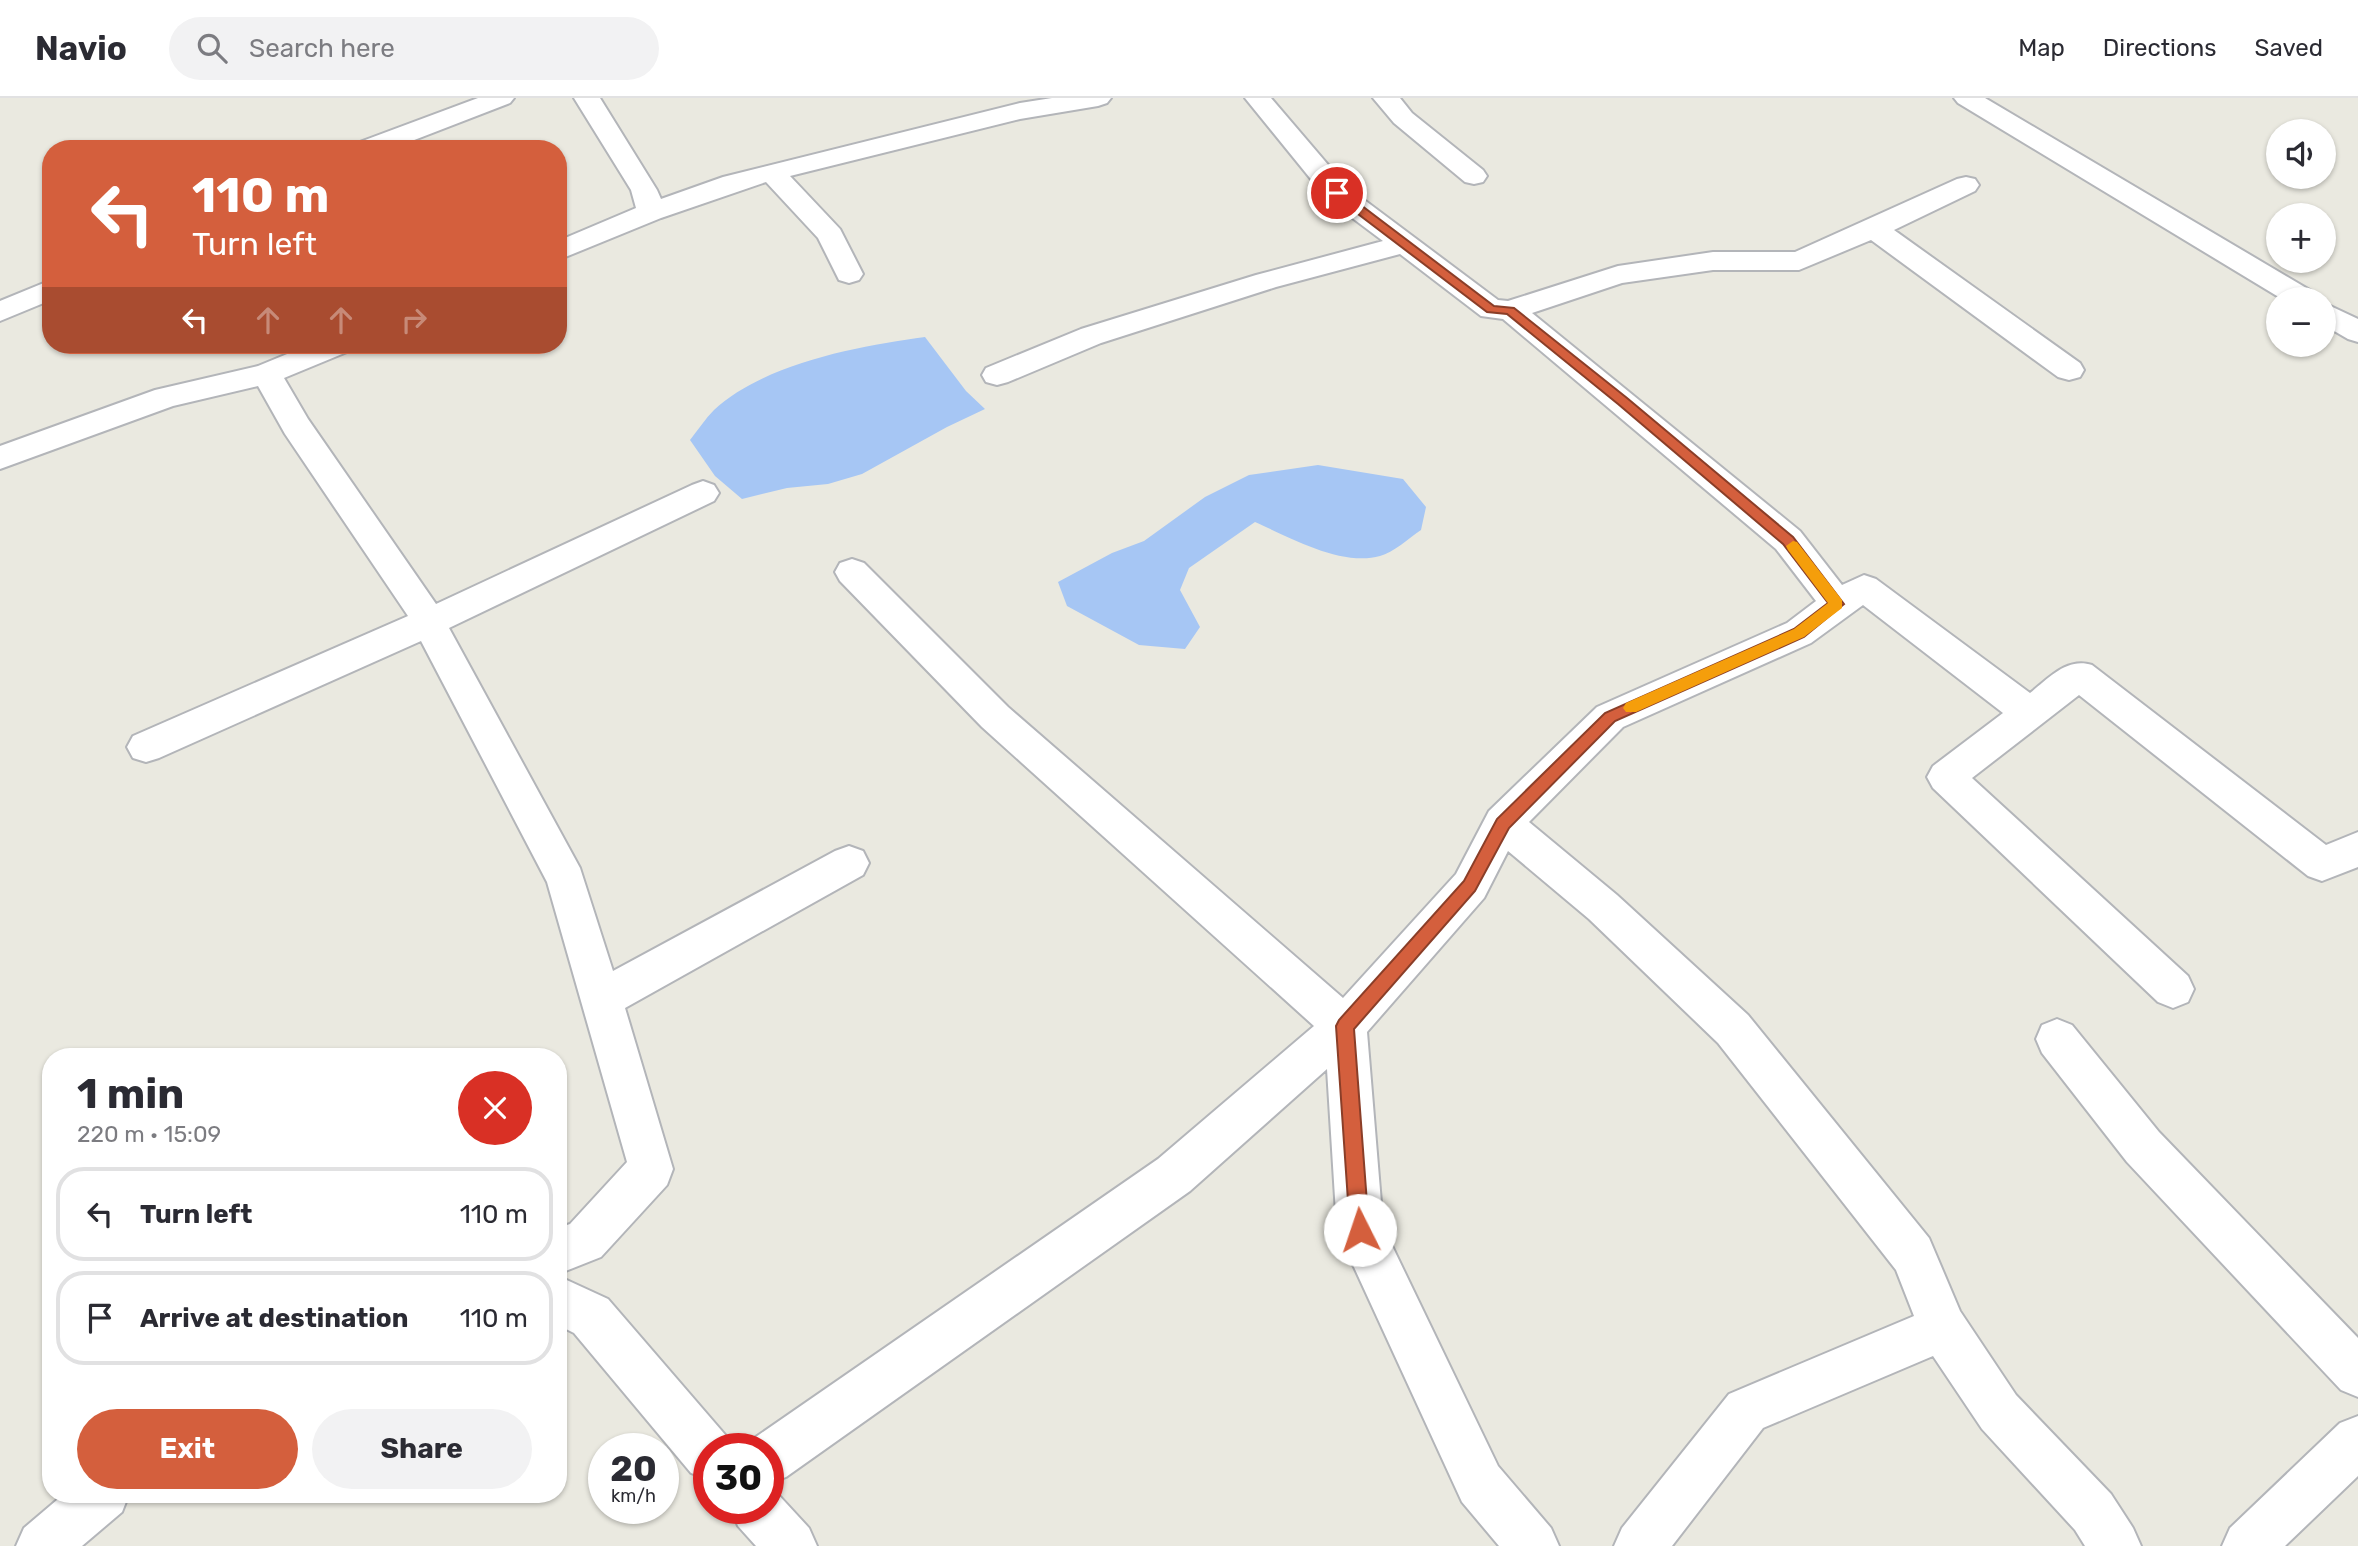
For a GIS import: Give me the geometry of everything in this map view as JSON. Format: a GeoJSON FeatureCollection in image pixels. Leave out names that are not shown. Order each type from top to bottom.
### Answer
{"type":"FeatureCollection","features":[{"type":"Feature","properties":{"kind":"street"},"geometry":{"type":"LineString","coordinates":[[390,140],[501,98]]}},
{"type":"Feature","properties":{"kind":"street"},"geometry":{"type":"LineString","coordinates":[[587,98],[644,190],[651,212]]}},
{"type":"Feature","properties":{"kind":"street"},"geometry":{"type":"LineString","coordinates":[[567,247],[651,212],[732,183],[1020,111],[1098,98]]}},
{"type":"Feature","properties":{"kind":"street"},"geometry":{"type":"LineString","coordinates":[[1258,98],[1337,193],[1491,309],[1510,310],[1618,275],[1713,261],[1799,261],[1966,185]]}},
{"type":"Feature","properties":{"kind":"street"},"geometry":{"type":"LineString","coordinates":[[1385,98],[1403,118],[1474,176]]}},
{"type":"Feature","properties":{"kind":"street"},"geometry":{"type":"LineString","coordinates":[[1967,98],[2283,287]]}},
{"type":"Feature","properties":{"kind":"street"},"geometry":{"type":"LineString","coordinates":[[772,173],[830,235],[849,274]]}},
{"type":"Feature","properties":{"kind":"street"},"geometry":{"type":"LineString","coordinates":[[1874,229],[2070,370]]}},
{"type":"Feature","properties":{"kind":"street"},"geometry":{"type":"LineString","coordinates":[[997,375],[1091,336],[1266,281],[1406,244]]}},
{"type":"Feature","properties":{"kind":"street"},"geometry":{"type":"LineString","coordinates":[[0,312],[42,293]]}},
{"type":"Feature","properties":{"kind":"street"},"geometry":{"type":"LineString","coordinates":[[1510,310],[1788,540],[1837,604]]}},
{"type":"Feature","properties":{"kind":"street"},"geometry":{"type":"LineString","coordinates":[[2336,319],[2358,332]]}},
{"type":"Feature","properties":{"kind":"street"},"geometry":{"type":"LineString","coordinates":[[0,458],[166,397],[266,374],[314,354]]}},
{"type":"Feature","properties":{"kind":"street"},"geometry":{"type":"LineString","coordinates":[[266,374],[296,426],[415,597],[566,880],[651,1169],[585,1241],[567,1248]]}},
{"type":"Feature","properties":{"kind":"street"},"geometry":{"type":"LineString","coordinates":[[145,747],[429,622],[703,493]]}},
{"type":"Feature","properties":{"kind":"street"},"geometry":{"type":"LineString","coordinates":[[852,572],[995,717],[1345,1026],[1360,1230],[1480,1485],[1534,1546]]}},
{"type":"Feature","properties":{"kind":"street"},"geometry":{"type":"LineString","coordinates":[[784,1448],[1174,1175],[1345,1026],[1470,886],[1503,823],[1610,717],[1799,633],[1837,604],[1864,588],[2030,713]]}},
{"type":"Feature","properties":{"kind":"street"},"geometry":{"type":"LineString","coordinates":[[2173,989],[1946,777],[2078,675],[2322,864],[2358,849]]}},
{"type":"Feature","properties":{"kind":"street"},"geometry":{"type":"LineString","coordinates":[[1503,823],[1604,907],[1733,1029],[1913,1254],[1943,1328],[1999,1412],[2093,1513],[2115,1546]]}},
{"type":"Feature","properties":{"kind":"street"},"geometry":{"type":"LineString","coordinates":[[601,999],[849,863]]}},
{"type":"Feature","properties":{"kind":"street"},"geometry":{"type":"LineString","coordinates":[[2057,1039],[2143,1147],[2358,1373]]}},
{"type":"Feature","properties":{"kind":"street"},"geometry":{"type":"LineString","coordinates":[[567,1304],[591,1316],[693,1436]]}},
{"type":"Feature","properties":{"kind":"street"},"geometry":{"type":"LineString","coordinates":[[1640,1546],[1746,1410],[1943,1328]]}},
{"type":"Feature","properties":{"kind":"street"},"geometry":{"type":"LineString","coordinates":[[2249,1546],[2358,1441]]}},
{"type":"Feature","properties":{"kind":"street"},"geometry":{"type":"LineString","coordinates":[[42,1546],[93,1503]]}},
{"type":"Feature","properties":{"kind":"street"},"geometry":{"type":"LineString","coordinates":[[771,1524],[791,1546]]}},
{"type":"Feature","properties":{"kind":"water"},"geometry":{"type":"Polygon","coordinates":[[[925,337],[966,391],[985,409],[862,474],[828,484],[787,488],[742,499],[715,476],[690,440],[714,410],[759,380],[814,359],[925,337]]]}},
{"type":"Feature","properties":{"kind":"water"},"geometry":{"type":"Polygon","coordinates":[[[1318,465],[1403,479],[1426,507],[1421,530],[1390,552],[1365,558],[1316,549],[1255,522],[1189,568],[1180,590],[1200,627],[1185,649],[1139,645],[1067,606],[1058,582],[1112,553],[1144,541],[1205,497],[1249,475],[1318,465]]]}},
{"type":"Feature","properties":{"kind":"slow traffic"},"geometry":{"type":"LineString","coordinates":[[1631,708],[1799,633],[1837,604],[1793,546]]}},
{"type":"Feature","properties":{"kind":"route"},"geometry":{"type":"LineString","coordinates":[[1337,193],[1491,309],[1510,310],[1623,401],[1788,540],[1837,604],[1799,633],[1610,717],[1503,823],[1470,886],[1345,1026],[1360,1230]]}}]}
